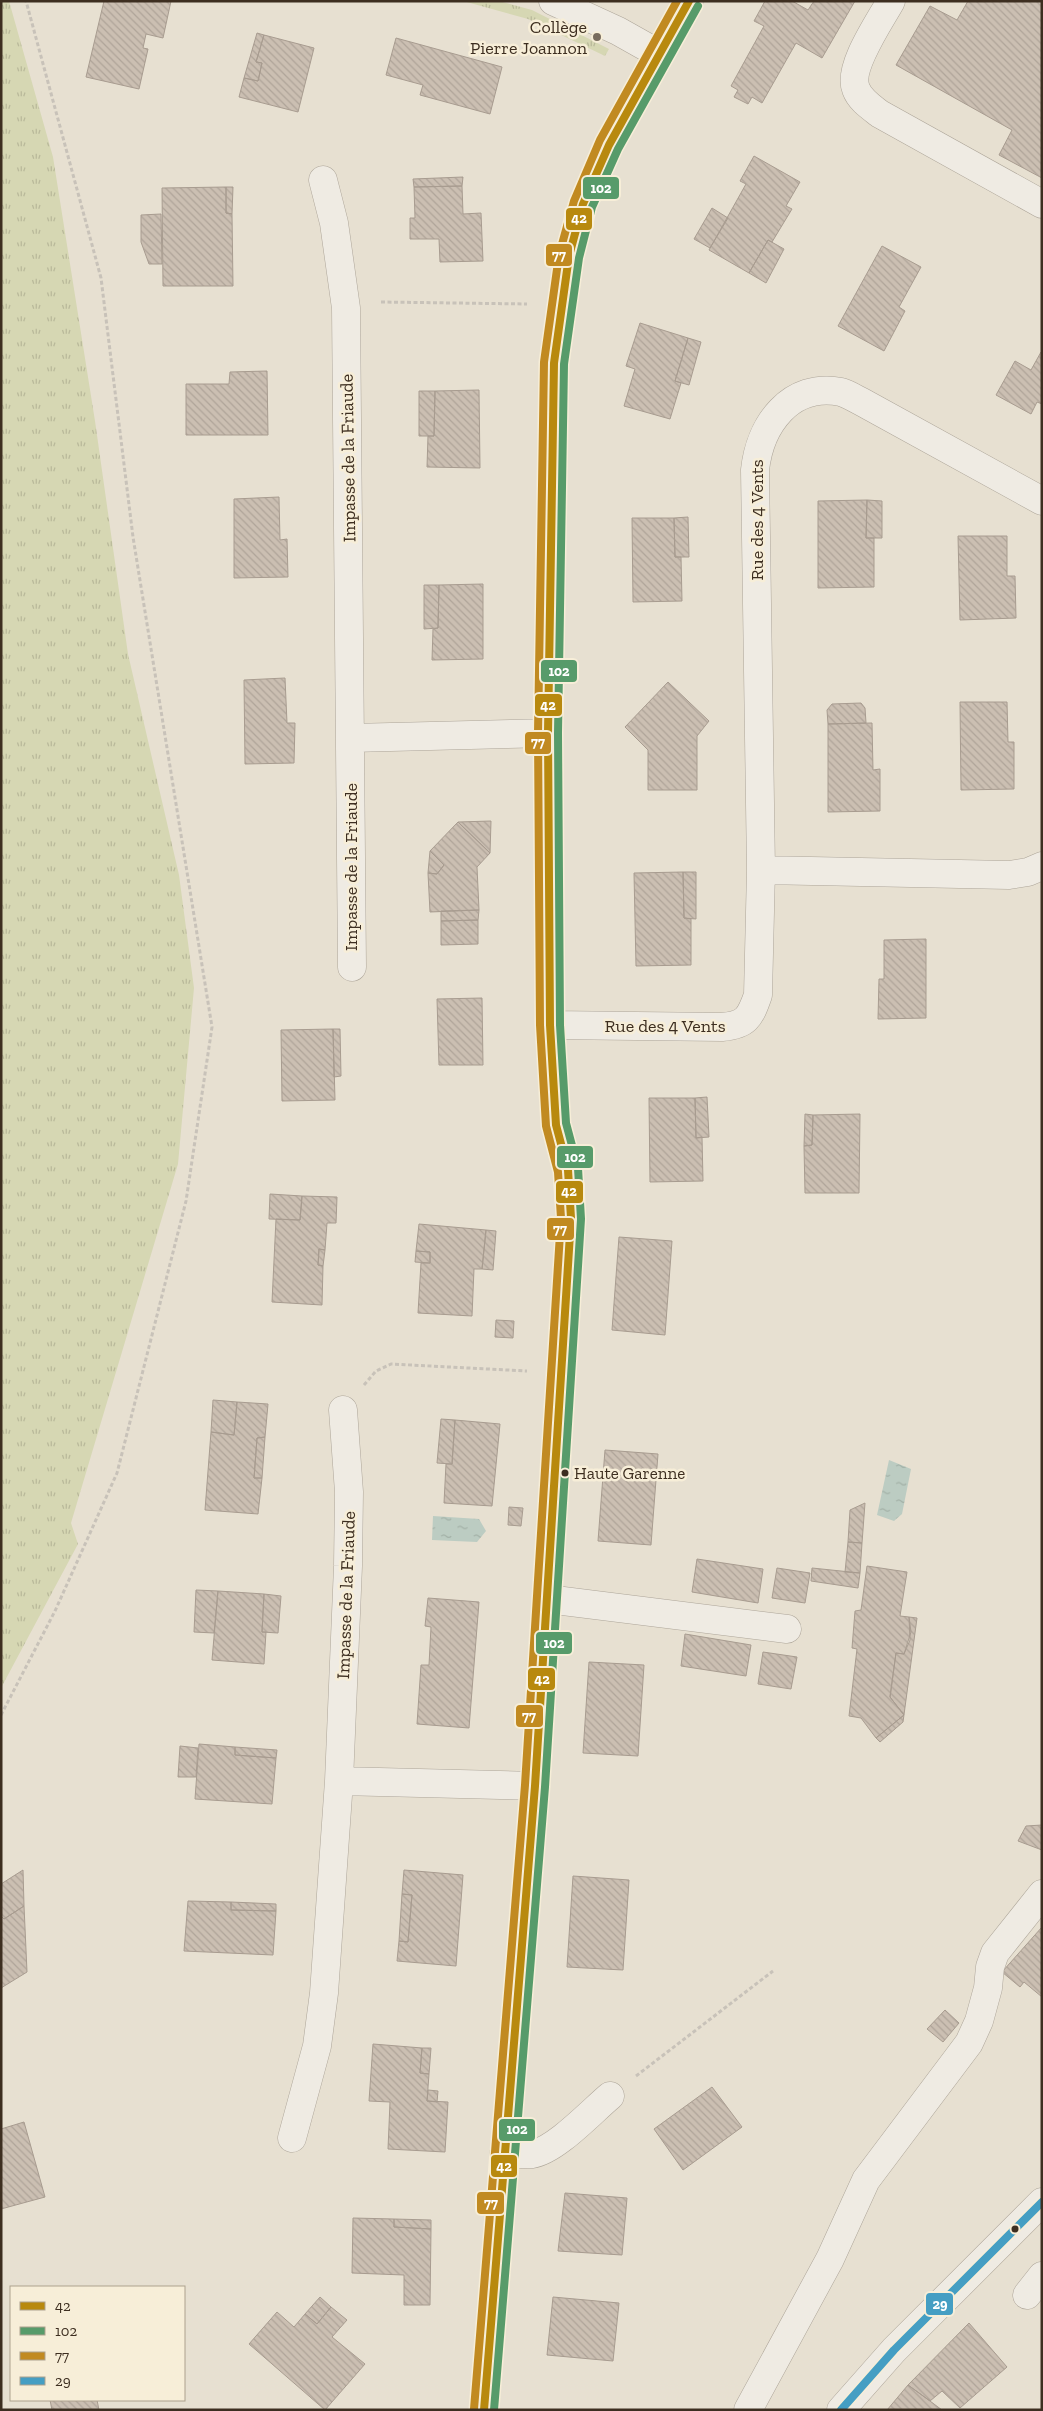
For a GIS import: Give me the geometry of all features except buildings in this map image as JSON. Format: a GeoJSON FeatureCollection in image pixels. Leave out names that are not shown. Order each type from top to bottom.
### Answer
{"type":"FeatureCollection","features":[{"type":"Feature","properties":{"kind":"street"},"geometry":{"type":"LineString","coordinates":[[553,1],[589,10],[618,31],[659,54]]}},
{"type":"Feature","properties":{"kind":"street"},"geometry":{"type":"LineString","coordinates":[[484,2410],[535,1786],[571,1218],[568,1170],[556,1125],[550,1025],[548,733],[554,364],[560,304],[569,256],[583,204],[609,145],[689,1]]}},
{"type":"Feature","properties":{"kind":"street"},"geometry":{"type":"LineString","coordinates":[[891,1],[860,58],[854,74],[855,89],[864,101],[880,114],[1042,204]]}},
{"type":"Feature","properties":{"kind":"street","name":"Impasse de la Friaude"},"geometry":{"type":"LineString","coordinates":[[323,180],[334,223],[346,301],[352,966]]}},
{"type":"Feature","properties":{"kind":"street","name":"Rue des 4 Vents"},"geometry":{"type":"LineString","coordinates":[[550,1025],[737,1026],[752,1011],[758,995],[761,870],[755,470],[758,449],[771,422],[781,409],[800,396],[819,392],[841,392],[1042,501]]}},
{"type":"Feature","properties":{"kind":"street"},"geometry":{"type":"LineString","coordinates":[[351,738],[548,733]]}},
{"type":"Feature","properties":{"kind":"street"},"geometry":{"type":"LineString","coordinates":[[761,870],[1009,875],[1028,872],[1042,866]]}},
{"type":"Feature","properties":{"kind":"street","name":"Impasse de la Friaude"},"geometry":{"type":"LineString","coordinates":[[292,2138],[317,2046],[324,1993],[338,1781],[348,1557],[349,1492],[343,1410]]}},
{"type":"Feature","properties":{"kind":"street"},"geometry":{"type":"LineString","coordinates":[[547,1599],[787,1629]]}},
{"type":"Feature","properties":{"kind":"street"},"geometry":{"type":"LineString","coordinates":[[338,1781],[535,1786]]}},
{"type":"Feature","properties":{"kind":"street"},"geometry":{"type":"LineString","coordinates":[[748,2410],[830,2259],[866,2180],[969,2043],[979,2021],[988,1988],[990,1967],[995,1953],[1042,1894]]}},
{"type":"Feature","properties":{"kind":"street"},"geometry":{"type":"LineString","coordinates":[[504,2153],[532,2154],[541,2151],[556,2141],[610,2096]]}},
{"type":"Feature","properties":{"kind":"street"},"geometry":{"type":"LineString","coordinates":[[841,2410],[894,2350],[1042,2202]]}},
{"type":"Feature","properties":{"kind":"path"},"geometry":{"type":"LineString","coordinates":[[1,1715],[54,1611],[118,1473],[186,1201],[212,1027],[133,537],[100,278],[26,1]]}},
{"type":"Feature","properties":{"kind":"path"},"geometry":{"type":"LineString","coordinates":[[346,301],[560,304]]}},
{"type":"Feature","properties":{"kind":"path"},"geometry":{"type":"LineString","coordinates":[[343,1410],[376,1371],[391,1364],[560,1372]]}},
{"type":"Feature","properties":{"kind":"path"},"geometry":{"type":"LineString","coordinates":[[610,2096],[773,1971]]}},
{"type":"Feature","properties":{"kind":"green space"},"geometry":{"type":"Polygon","coordinates":[[[1,1],[9,1],[53,157],[95,421],[128,654],[179,875],[194,988],[178,1164],[71,1523],[78,1544],[1,1688],[1,1]]]}},
{"type":"Feature","properties":{"kind":"green space"},"geometry":{"type":"Polygon","coordinates":[[[463,1],[499,1],[532,10],[609,49],[605,56],[528,19],[463,1]]]}},
{"type":"Feature","properties":{"kind":"water"},"geometry":{"type":"Polygon","coordinates":[[[889,1460],[911,1469],[902,1514],[894,1521],[877,1515],[889,1460]]]}},
{"type":"Feature","properties":{"kind":"water"},"geometry":{"type":"Polygon","coordinates":[[[433,1516],[479,1519],[486,1531],[477,1542],[432,1540],[433,1516]]]}},
{"type":"Feature","properties":{"kind":"transit line","name":"77"},"geometry":{"type":"LineString","coordinates":[[474,2409],[525,1785],[561,1218],[558,1172],[546,1126],[540,1025],[538,733],[544,362],[559,255],[574,201],[600,140],[677,1]]}},
{"type":"Feature","properties":{"kind":"transit line","name":"42"},"geometry":{"type":"LineString","coordinates":[[484,2410],[535,1786],[571,1218],[568,1170],[556,1125],[550,1025],[548,733],[554,363],[569,256],[583,204],[609,145],[689,1]]}},
{"type":"Feature","properties":{"kind":"transit line","name":"102"},"geometry":{"type":"LineString","coordinates":[[494,2410],[545,1787],[581,1219],[578,1168],[566,1123],[560,1025],[558,733],[564,364],[579,258],[592,207],[618,149],[698,6]]}},
{"type":"Feature","properties":{"kind":"transit line","name":"29"},"geometry":{"type":"LineString","coordinates":[[841,2410],[894,2350],[1042,2202]]}},
{"type":"Feature","properties":{"kind":"place","name":"Collège Pierre Joannon"},"geometry":{"type":"Point","coordinates":[597,37]}},
{"type":"Feature","properties":{"kind":"place","name":"Haute Garenne"},"geometry":{"type":"Point","coordinates":[565,1473]}}]}
